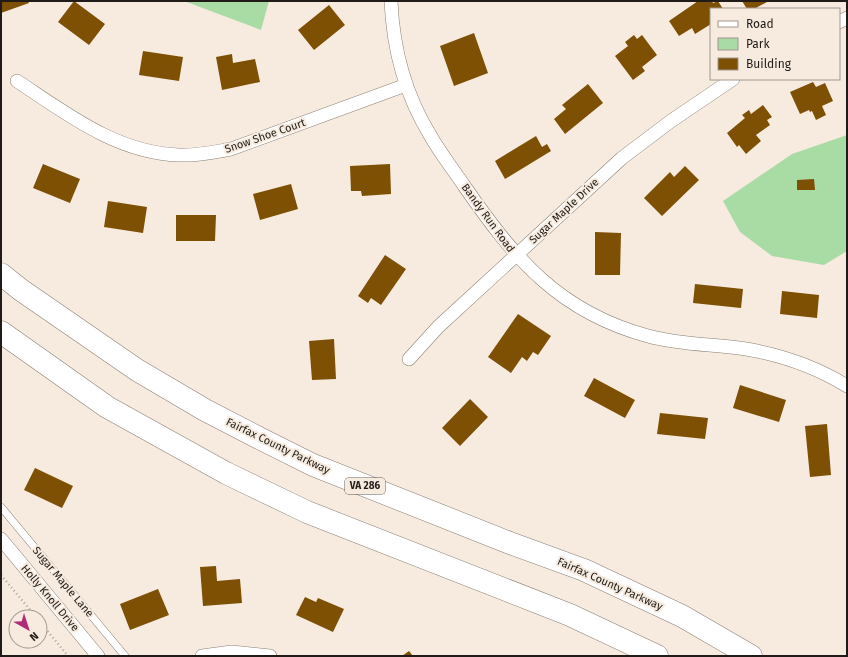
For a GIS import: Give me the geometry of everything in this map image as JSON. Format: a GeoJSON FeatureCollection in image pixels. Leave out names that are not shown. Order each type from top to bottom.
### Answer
{"type":"FeatureCollection","features":[{"type":"Feature","properties":{"kind":"highway","name":"Fairfax County Parkway"},"geometry":{"type":"LineString","coordinates":[[1,274],[137,370],[205,410],[259,438],[313,465],[510,543],[584,570],[682,616],[751,656]]}},
{"type":"Feature","properties":{"kind":"highway"},"geometry":{"type":"LineString","coordinates":[[1,332],[107,407],[226,473],[307,512],[570,616],[657,656]]}},
{"type":"Feature","properties":{"kind":"street","name":"Bandy Run Road"},"geometry":{"type":"LineString","coordinates":[[391,1],[395,44],[406,85],[430,136],[492,225],[516,256],[543,281],[565,298],[591,314],[619,327],[649,336],[683,343],[746,349],[777,356],[808,366],[847,386]]}},
{"type":"Feature","properties":{"kind":"street","name":"Sugar Maple Drive"},"geometry":{"type":"LineString","coordinates":[[409,359],[438,327],[622,158],[671,121],[732,80]]}},
{"type":"Feature","properties":{"kind":"street","name":"Snow Shoe Court"},"geometry":{"type":"LineString","coordinates":[[17,81],[107,137],[131,147],[154,153],[179,155],[204,154],[231,149],[406,85]]}},
{"type":"Feature","properties":{"kind":"street","name":"Holly Knoll Drive"},"geometry":{"type":"LineString","coordinates":[[1,539],[98,656]]}},
{"type":"Feature","properties":{"kind":"street"},"geometry":{"type":"LineString","coordinates":[[202,656],[232,652],[270,656]]}},
{"type":"Feature","properties":{"kind":"lane","name":"Sugar Maple Lane"},"geometry":{"type":"LineString","coordinates":[[1,507],[125,656]]}},
{"type":"Feature","properties":{"kind":"path"},"geometry":{"type":"LineString","coordinates":[[1,574],[29,609]]}},
{"type":"Feature","properties":{"kind":"path"},"geometry":{"type":"LineString","coordinates":[[48,632],[68,656]]}},
{"type":"Feature","properties":{"kind":"green space"},"geometry":{"type":"Polygon","coordinates":[[[184,1],[269,1],[261,30],[184,1]]]}},
{"type":"Feature","properties":{"kind":"green space"},"geometry":{"type":"Polygon","coordinates":[[[847,135],[847,251],[824,265],[772,256],[740,232],[723,201],[792,154],[847,135]]]}},
{"type":"Feature","properties":{"kind":"building"},"geometry":{"type":"Polygon","coordinates":[[[1,1],[28,1],[29,3],[1,13],[1,1]]]}},
{"type":"Feature","properties":{"kind":"building"},"geometry":{"type":"Polygon","coordinates":[[[74,1],[105,24],[89,45],[58,22],[74,1]]]}},
{"type":"Feature","properties":{"kind":"building"},"geometry":{"type":"Polygon","coordinates":[[[698,1],[712,1],[713,3],[718,1],[722,8],[710,8],[710,25],[695,34],[692,28],[679,36],[669,21],[698,1]]]}},
{"type":"Feature","properties":{"kind":"building"},"geometry":{"type":"Polygon","coordinates":[[[742,1],[767,2],[756,8],[746,8],[742,1]]]}},
{"type":"Feature","properties":{"kind":"building"},"geometry":{"type":"Polygon","coordinates":[[[329,5],[345,25],[314,50],[298,30],[329,5]]]}},
{"type":"Feature","properties":{"kind":"building"},"geometry":{"type":"Polygon","coordinates":[[[474,33],[488,73],[454,86],[440,46],[474,33]]]}},
{"type":"Feature","properties":{"kind":"building"},"geometry":{"type":"Polygon","coordinates":[[[634,35],[637,39],[642,35],[657,55],[642,67],[645,71],[633,80],[615,56],[628,46],[625,42],[634,35]]]}},
{"type":"Feature","properties":{"kind":"building"},"geometry":{"type":"Polygon","coordinates":[[[143,51],[183,57],[179,81],[139,75],[143,51]]]}},
{"type":"Feature","properties":{"kind":"building"},"geometry":{"type":"Polygon","coordinates":[[[232,54],[233,63],[255,59],[260,82],[222,90],[216,57],[232,54]]]}},
{"type":"Feature","properties":{"kind":"building"},"geometry":{"type":"Polygon","coordinates":[[[813,82],[816,87],[825,83],[833,101],[822,106],[826,115],[816,120],[812,111],[810,112],[809,110],[800,114],[790,92],[813,82]]]}},
{"type":"Feature","properties":{"kind":"building"},"geometry":{"type":"Polygon","coordinates":[[[588,84],[603,103],[565,134],[554,119],[566,109],[562,105],[588,84]]]}},
{"type":"Feature","properties":{"kind":"building"},"geometry":{"type":"Polygon","coordinates":[[[763,105],[772,117],[767,120],[770,125],[756,135],[761,141],[746,154],[739,145],[737,147],[727,133],[745,118],[742,115],[749,110],[751,114],[763,105]]]}},
{"type":"Feature","properties":{"kind":"building"},"geometry":{"type":"Polygon","coordinates":[[[536,136],[542,147],[547,144],[551,151],[505,179],[495,161],[536,136]]]}},
{"type":"Feature","properties":{"kind":"building"},"geometry":{"type":"Polygon","coordinates":[[[43,164],[80,179],[70,203],[33,188],[43,164]]]}},
{"type":"Feature","properties":{"kind":"building"},"geometry":{"type":"Polygon","coordinates":[[[390,164],[391,194],[362,196],[361,191],[351,191],[350,166],[390,164]]]}},
{"type":"Feature","properties":{"kind":"building"},"geometry":{"type":"Polygon","coordinates":[[[685,166],[699,180],[662,216],[644,198],[670,172],[674,177],[685,166]]]}},
{"type":"Feature","properties":{"kind":"building"},"geometry":{"type":"Polygon","coordinates":[[[814,179],[815,190],[797,190],[797,180],[814,179]]]}},
{"type":"Feature","properties":{"kind":"building"},"geometry":{"type":"Polygon","coordinates":[[[291,184],[298,209],[260,220],[253,194],[291,184]]]}},
{"type":"Feature","properties":{"kind":"building"},"geometry":{"type":"Polygon","coordinates":[[[108,201],[147,207],[143,233],[104,227],[108,201]]]}},
{"type":"Feature","properties":{"kind":"building"},"geometry":{"type":"Polygon","coordinates":[[[176,215],[216,215],[215,241],[176,241],[176,215]]]}},
{"type":"Feature","properties":{"kind":"building"},"geometry":{"type":"Polygon","coordinates":[[[595,232],[621,233],[620,275],[595,275],[595,232]]]}},
{"type":"Feature","properties":{"kind":"building"},"geometry":{"type":"Polygon","coordinates":[[[385,255],[406,269],[381,305],[371,298],[368,303],[358,296],[385,255]]]}},
{"type":"Feature","properties":{"kind":"building"},"geometry":{"type":"Polygon","coordinates":[[[695,284],[743,289],[741,308],[693,303],[695,284]]]}},
{"type":"Feature","properties":{"kind":"building"},"geometry":{"type":"Polygon","coordinates":[[[782,291],[819,295],[817,318],[780,314],[782,291]]]}},
{"type":"Feature","properties":{"kind":"building"},"geometry":{"type":"Polygon","coordinates":[[[518,314],[551,336],[538,355],[533,352],[527,361],[522,357],[511,373],[488,357],[518,314]]]}},
{"type":"Feature","properties":{"kind":"building"},"geometry":{"type":"Polygon","coordinates":[[[334,339],[336,379],[312,380],[309,341],[334,339]]]}},
{"type":"Feature","properties":{"kind":"building"},"geometry":{"type":"Polygon","coordinates":[[[594,378],[635,400],[625,418],[584,396],[594,378]]]}},
{"type":"Feature","properties":{"kind":"building"},"geometry":{"type":"Polygon","coordinates":[[[740,385],[786,400],[779,422],[733,408],[740,385]]]}},
{"type":"Feature","properties":{"kind":"building"},"geometry":{"type":"Polygon","coordinates":[[[470,399],[488,417],[460,446],[442,428],[470,399]]]}},
{"type":"Feature","properties":{"kind":"building"},"geometry":{"type":"Polygon","coordinates":[[[660,413],[708,418],[705,439],[657,434],[660,413]]]}},
{"type":"Feature","properties":{"kind":"building"},"geometry":{"type":"Polygon","coordinates":[[[827,424],[831,475],[810,477],[805,426],[827,424]]]}},
{"type":"Feature","properties":{"kind":"building"},"geometry":{"type":"Polygon","coordinates":[[[35,468],[73,486],[62,508],[24,490],[35,468]]]}},
{"type":"Feature","properties":{"kind":"building"},"geometry":{"type":"Polygon","coordinates":[[[216,566],[217,581],[240,579],[242,603],[203,606],[200,567],[216,566]]]}},
{"type":"Feature","properties":{"kind":"building"},"geometry":{"type":"Polygon","coordinates":[[[158,589],[169,615],[130,630],[120,604],[158,589]]]}},
{"type":"Feature","properties":{"kind":"building"},"geometry":{"type":"Polygon","coordinates":[[[305,597],[316,602],[318,598],[344,609],[333,632],[296,615],[305,597]]]}},
{"type":"Feature","properties":{"kind":"building"},"geometry":{"type":"Polygon","coordinates":[[[409,651],[413,656],[402,656],[409,651]]]}}]}
